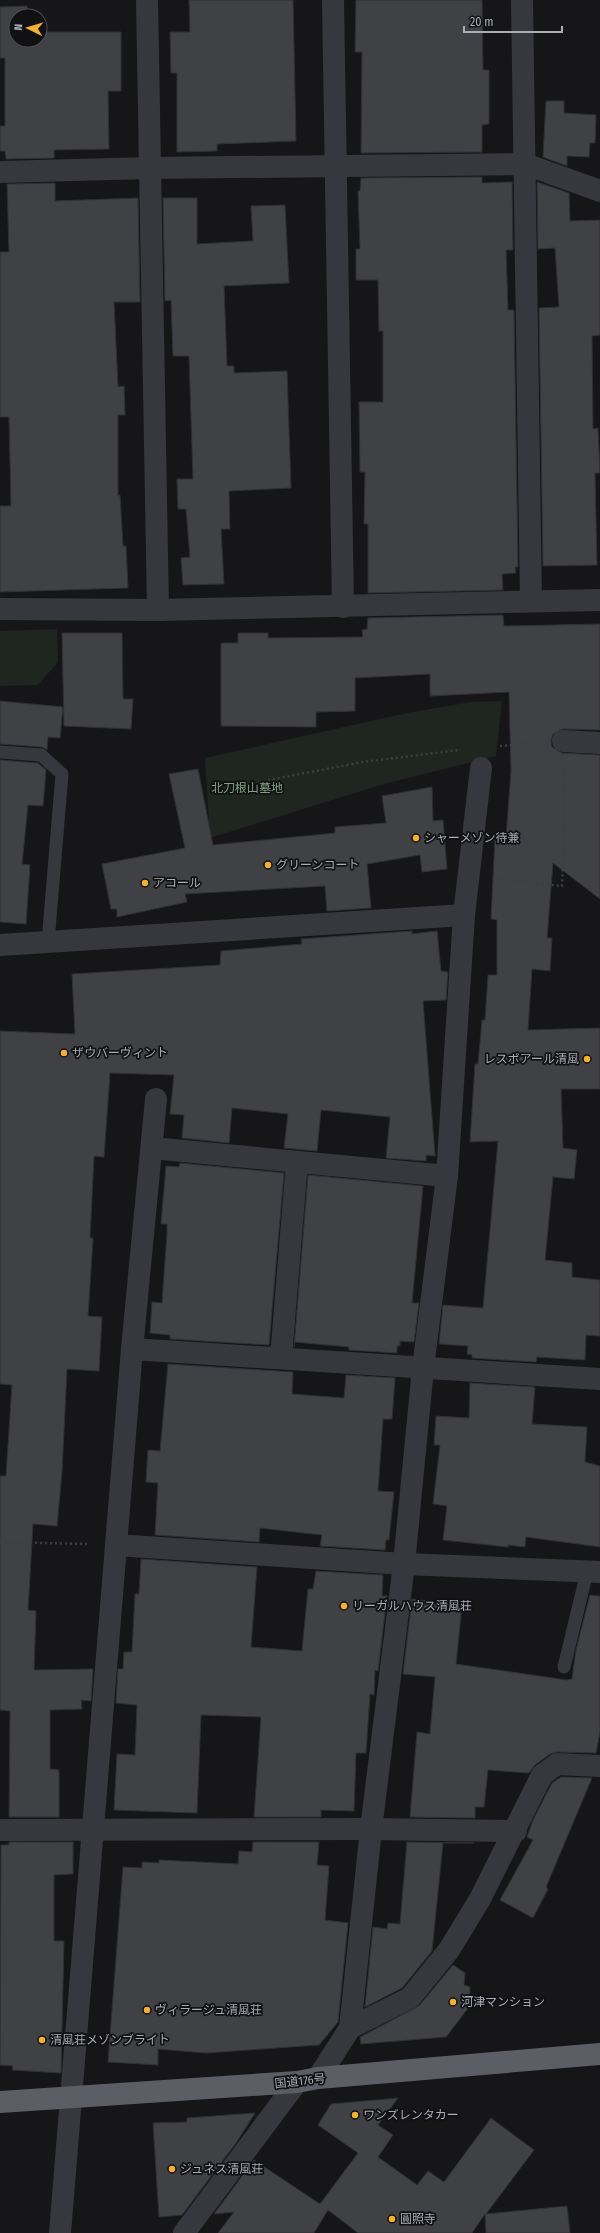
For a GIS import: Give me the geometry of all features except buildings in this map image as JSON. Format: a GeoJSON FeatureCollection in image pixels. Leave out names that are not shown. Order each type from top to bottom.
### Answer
{"type":"FeatureCollection","features":[{"type":"Feature","properties":{"kind":"highway","name":"国道176号"},"geometry":{"type":"LineString","coordinates":[[0,2102],[297,2082],[318,2078],[600,2054]]}},
{"type":"Feature","properties":{"kind":"street"},"geometry":{"type":"LineString","coordinates":[[147,0],[158,610]]}},
{"type":"Feature","properties":{"kind":"street"},"geometry":{"type":"LineString","coordinates":[[333,0],[344,607]]}},
{"type":"Feature","properties":{"kind":"street"},"geometry":{"type":"LineString","coordinates":[[522,0],[531,601]]}},
{"type":"Feature","properties":{"kind":"street"},"geometry":{"type":"LineString","coordinates":[[0,172],[149,168],[525,164],[600,191]]}},
{"type":"Feature","properties":{"kind":"street"},"geometry":{"type":"LineString","coordinates":[[0,609],[158,610],[344,607],[600,600]]}},
{"type":"Feature","properties":{"kind":"street"},"geometry":{"type":"LineString","coordinates":[[563,741],[600,743]]}},
{"type":"Feature","properties":{"kind":"street"},"geometry":{"type":"LineString","coordinates":[[318,2078],[350,2028],[371,1829],[404,1564],[423,1368],[447,1176],[464,915],[480,768]]}},
{"type":"Feature","properties":{"kind":"street"},"geometry":{"type":"LineString","coordinates":[[0,945],[464,915]]}},
{"type":"Feature","properties":{"kind":"street"},"geometry":{"type":"LineString","coordinates":[[60,2233],[132,1349],[156,1099]]}},
{"type":"Feature","properties":{"kind":"street"},"geometry":{"type":"LineString","coordinates":[[152,1148],[447,1176]]}},
{"type":"Feature","properties":{"kind":"street"},"geometry":{"type":"LineString","coordinates":[[281,1357],[297,1162]]}},
{"type":"Feature","properties":{"kind":"street"},"geometry":{"type":"LineString","coordinates":[[132,1349],[281,1357],[423,1368],[600,1379]]}},
{"type":"Feature","properties":{"kind":"street"},"geometry":{"type":"LineString","coordinates":[[116,1545],[404,1564],[594,1572]]}},
{"type":"Feature","properties":{"kind":"street"},"geometry":{"type":"LineString","coordinates":[[350,2028],[410,1998],[449,1950],[480,1899],[516,1831],[542,1775],[557,1764],[600,1766]]}},
{"type":"Feature","properties":{"kind":"street"},"geometry":{"type":"LineString","coordinates":[[0,1830],[371,1829],[516,1831]]}},
{"type":"Feature","properties":{"kind":"street"},"geometry":{"type":"LineString","coordinates":[[184,2233],[297,2082]]}},
{"type":"Feature","properties":{"kind":"lane"},"geometry":{"type":"LineString","coordinates":[[0,752],[41,754],[62,774],[48,942]]}},
{"type":"Feature","properties":{"kind":"lane"},"geometry":{"type":"LineString","coordinates":[[564,1667],[594,1572]]}},
{"type":"Feature","properties":{"kind":"path"},"geometry":{"type":"LineString","coordinates":[[469,876],[562,886],[564,831],[563,741],[494,747]]}},
{"type":"Feature","properties":{"kind":"path"},"geometry":{"type":"LineString","coordinates":[[258,782],[363,762],[466,750]]}},
{"type":"Feature","properties":{"kind":"path"},"geometry":{"type":"LineString","coordinates":[[0,1542],[116,1545]]}},
{"type":"Feature","properties":{"kind":"green space"},"geometry":{"type":"Polygon","coordinates":[[[57,629],[58,662],[38,685],[0,686],[0,631],[57,629]]]}},
{"type":"Feature","properties":{"kind":"green space","name":"北刀根山墓地"},"geometry":{"type":"Polygon","coordinates":[[[502,701],[496,756],[384,784],[210,838],[205,758],[407,713],[471,702],[502,701]]]}},
{"type":"Feature","properties":{"kind":"place","name":"シャーメゾン待兼"},"geometry":{"type":"Point","coordinates":[416,838]}},
{"type":"Feature","properties":{"kind":"place","name":"グリーンコート"},"geometry":{"type":"Point","coordinates":[268,865]}},
{"type":"Feature","properties":{"kind":"place","name":"アコール"},"geometry":{"type":"Point","coordinates":[145,883]}},
{"type":"Feature","properties":{"kind":"place","name":"ザウバーヴィント"},"geometry":{"type":"Point","coordinates":[64,1053]}},
{"type":"Feature","properties":{"kind":"place","name":"レスポアール清風"},"geometry":{"type":"Point","coordinates":[587,1059]}},
{"type":"Feature","properties":{"kind":"place","name":"リーガルハウス清風荘"},"geometry":{"type":"Point","coordinates":[344,1606]}},
{"type":"Feature","properties":{"kind":"place","name":"河津マンション"},"geometry":{"type":"Point","coordinates":[453,2002]}},
{"type":"Feature","properties":{"kind":"place","name":"ヴィラージュ清風荘"},"geometry":{"type":"Point","coordinates":[147,2010]}},
{"type":"Feature","properties":{"kind":"place","name":"清風荘メゾンブライト"},"geometry":{"type":"Point","coordinates":[42,2040]}},
{"type":"Feature","properties":{"kind":"place","name":"ワンズレンタカー"},"geometry":{"type":"Point","coordinates":[355,2115]}},
{"type":"Feature","properties":{"kind":"place","name":"ジュネス清風荘"},"geometry":{"type":"Point","coordinates":[172,2169]}},
{"type":"Feature","properties":{"kind":"place","name":"圓照寺"},"geometry":{"type":"Point","coordinates":[392,2219]}}]}
